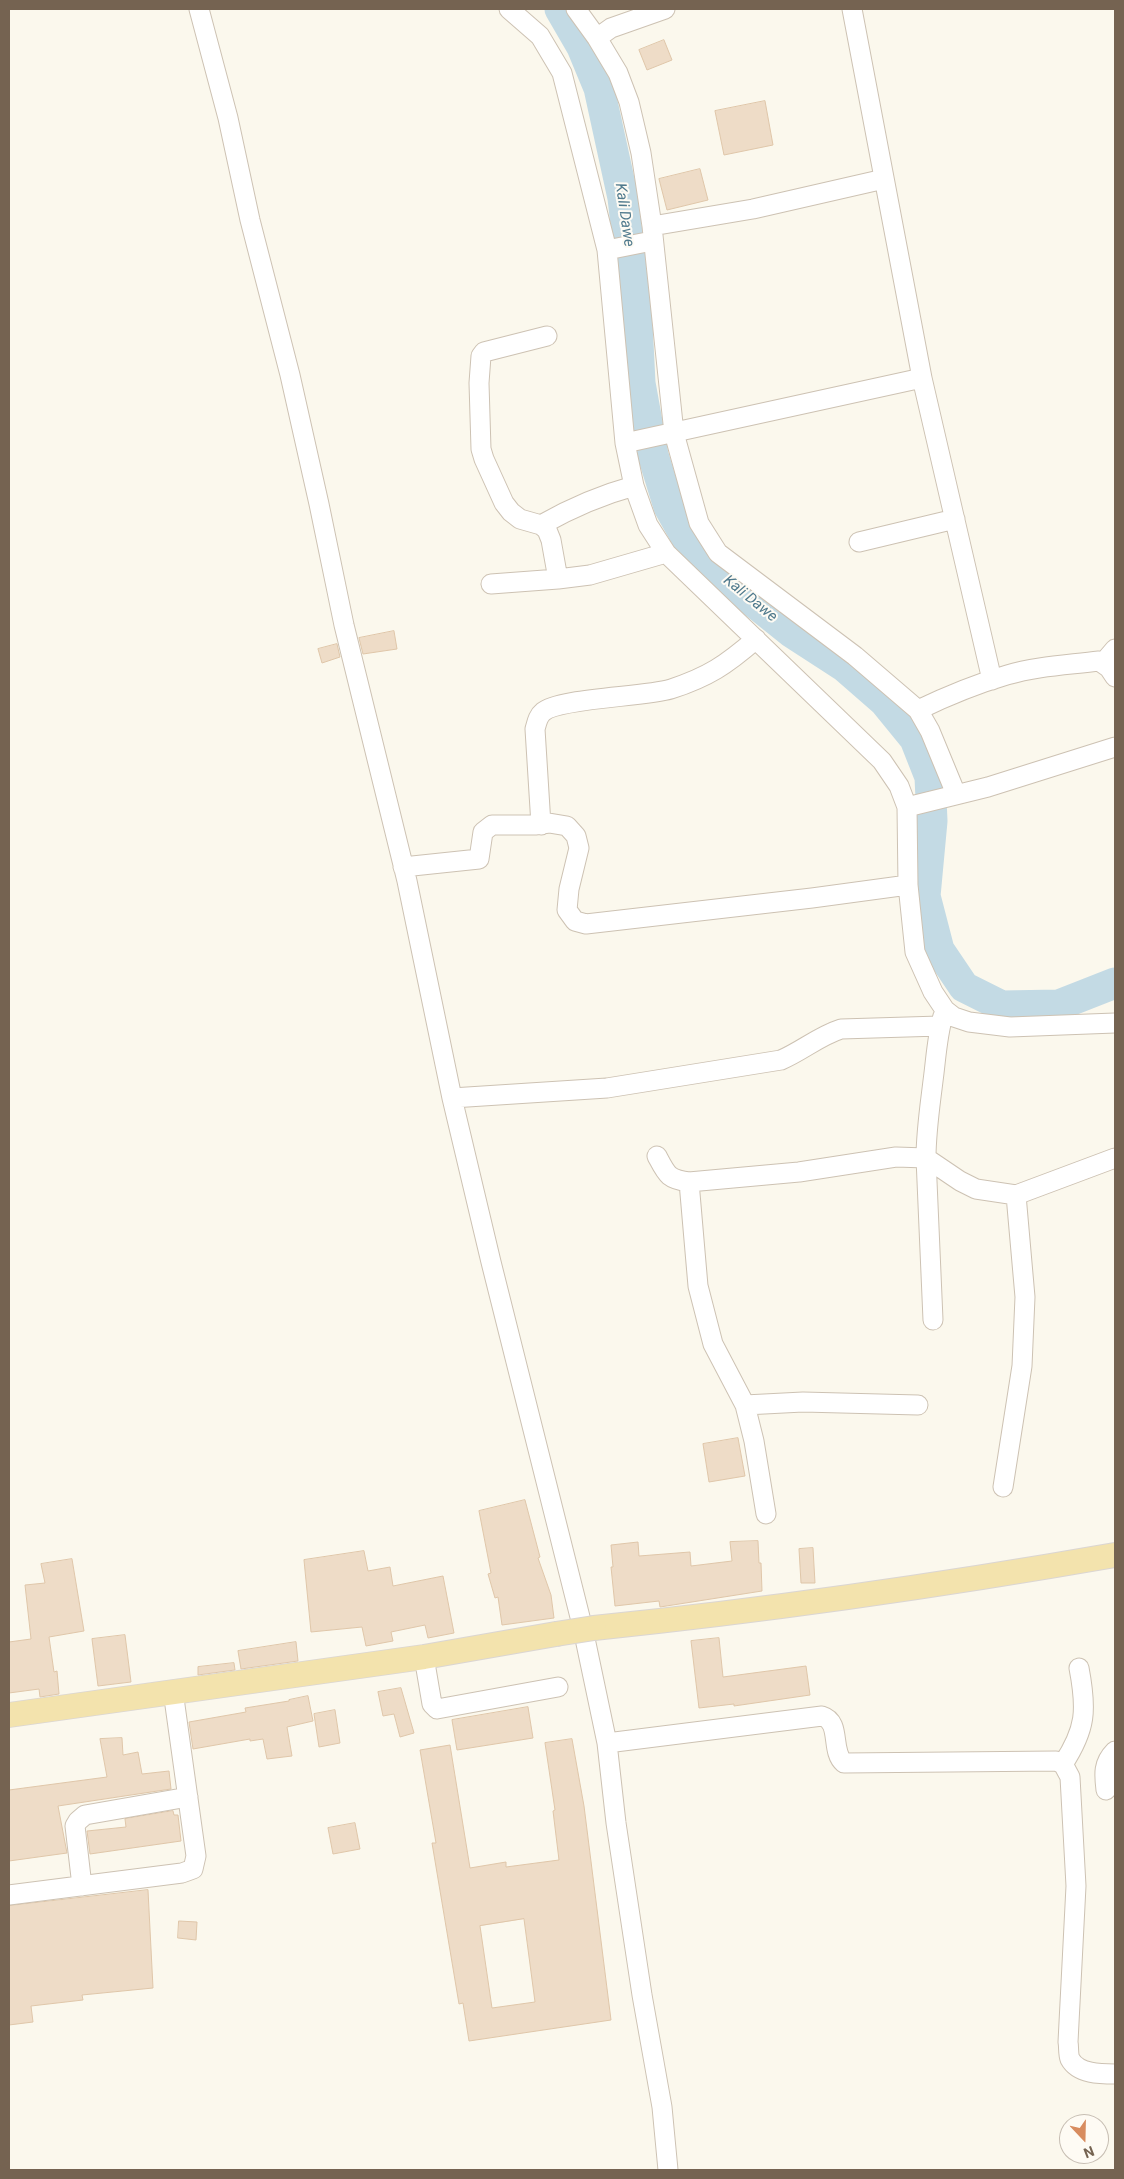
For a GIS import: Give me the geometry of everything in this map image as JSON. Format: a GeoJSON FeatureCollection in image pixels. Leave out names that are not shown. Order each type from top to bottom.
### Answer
{"type":"FeatureCollection","features":[{"type":"Feature","properties":{"kind":"main road"},"geometry":{"type":"LineString","coordinates":[[9,1715],[424,1657],[594,1628],[783,1605],[1021,1571],[1115,1555]]}},
{"type":"Feature","properties":{"kind":"street"},"geometry":{"type":"LineString","coordinates":[[199,9],[228,118],[250,220],[290,375],[344,626],[403,867],[452,1098],[583,1628],[608,1743],[616,1823],[642,1995],[662,2107],[668,2170]]}},
{"type":"Feature","properties":{"kind":"street"},"geometry":{"type":"LineString","coordinates":[[508,9],[540,36],[562,74],[607,250],[631,442],[634,486],[648,526],[666,553],[882,761],[915,805],[908,885],[915,952],[943,1018],[926,1140],[933,1320]]}},
{"type":"Feature","properties":{"kind":"street"},"geometry":{"type":"LineString","coordinates":[[576,9],[597,38],[618,73],[629,102],[642,153],[652,234],[665,435],[699,524],[718,553],[855,656],[918,710],[930,731],[950,796]]}},
{"type":"Feature","properties":{"kind":"street"},"geometry":{"type":"LineString","coordinates":[[597,38],[612,28],[665,9]]}},
{"type":"Feature","properties":{"kind":"street"},"geometry":{"type":"LineString","coordinates":[[852,9],[922,378],[992,680]]}},
{"type":"Feature","properties":{"kind":"street"},"geometry":{"type":"LineString","coordinates":[[607,250],[652,234],[884,179]]}},
{"type":"Feature","properties":{"kind":"street"},"geometry":{"type":"LineString","coordinates":[[548,336],[484,352],[481,356],[481,449],[487,467],[511,512],[520,519],[541,525],[547,530],[551,540],[558,579]]}},
{"type":"Feature","properties":{"kind":"street"},"geometry":{"type":"LineString","coordinates":[[631,442],[922,378]]}},
{"type":"Feature","properties":{"kind":"street"},"geometry":{"type":"LineString","coordinates":[[541,525],[568,509],[634,486]]}},
{"type":"Feature","properties":{"kind":"street"},"geometry":{"type":"LineString","coordinates":[[859,542],[955,519]]}},
{"type":"Feature","properties":{"kind":"street"},"geometry":{"type":"LineString","coordinates":[[491,584],[558,579],[590,574],[666,553]]}},
{"type":"Feature","properties":{"kind":"street"},"geometry":{"type":"LineString","coordinates":[[540,825],[535,729],[537,719],[543,712],[566,704],[669,690],[715,672],[756,639]]}},
{"type":"Feature","properties":{"kind":"street"},"geometry":{"type":"LineString","coordinates":[[918,710],[948,695],[992,680],[1036,669],[1098,661],[1111,663]]}},
{"type":"Feature","properties":{"kind":"street"},"geometry":{"type":"LineString","coordinates":[[915,805],[988,787],[1115,747]]}},
{"type":"Feature","properties":{"kind":"street"},"geometry":{"type":"LineString","coordinates":[[403,867],[479,859],[483,832],[488,826],[495,824],[540,825],[549,823],[567,826],[576,836],[579,848],[569,889],[567,910],[576,921],[586,924],[908,885]]}},
{"type":"Feature","properties":{"kind":"street"},"geometry":{"type":"LineString","coordinates":[[452,1098],[607,1088],[781,1060],[792,1056],[826,1034],[841,1029],[954,1017],[969,1022],[1010,1027],[1115,1023]]}},
{"type":"Feature","properties":{"kind":"street"},"geometry":{"type":"LineString","coordinates":[[657,1156],[665,1172],[672,1179],[689,1182],[791,1173],[896,1157],[926,1158],[960,1181],[976,1189],[1016,1195],[1115,1158]]}},
{"type":"Feature","properties":{"kind":"street"},"geometry":{"type":"LineString","coordinates":[[689,1182],[698,1286],[713,1344],[746,1405],[766,1514]]}},
{"type":"Feature","properties":{"kind":"street"},"geometry":{"type":"LineString","coordinates":[[1004,1487],[1022,1366],[1025,1297],[1016,1195]]}},
{"type":"Feature","properties":{"kind":"street"},"geometry":{"type":"LineString","coordinates":[[746,1405],[803,1402],[918,1405]]}},
{"type":"Feature","properties":{"kind":"street"},"geometry":{"type":"LineString","coordinates":[[424,1657],[432,1704],[437,1709],[558,1687]]}},
{"type":"Feature","properties":{"kind":"street"},"geometry":{"type":"LineString","coordinates":[[1063,1764],[1076,1744],[1082,1723],[1084,1696],[1079,1668]]}},
{"type":"Feature","properties":{"kind":"street"},"geometry":{"type":"LineString","coordinates":[[9,1896],[182,1873],[193,1869],[196,1856],[173,1691]]}},
{"type":"Feature","properties":{"kind":"street"},"geometry":{"type":"LineString","coordinates":[[608,1743],[822,1716],[828,1718],[832,1723],[839,1756],[844,1763],[1056,1761],[1063,1764],[1070,1777],[1076,1886],[1068,2042],[1069,2058],[1076,2067],[1096,2074],[1115,2074]]}},
{"type":"Feature","properties":{"kind":"street"},"geometry":{"type":"LineString","coordinates":[[1106,1790],[1104,1772],[1109,1758],[1115,1751]]}},
{"type":"Feature","properties":{"kind":"street"},"geometry":{"type":"LineString","coordinates":[[82,1886],[75,1826],[78,1821],[86,1815],[188,1797]]}},
{"type":"Feature","properties":{"kind":"building"},"geometry":{"type":"Polygon","coordinates":[[[664,40],[672,60],[647,70],[639,50],[664,40]]]}},
{"type":"Feature","properties":{"kind":"building"},"geometry":{"type":"Polygon","coordinates":[[[765,101],[773,145],[724,155],[715,111],[765,101]]]}},
{"type":"Feature","properties":{"kind":"building"},"geometry":{"type":"Polygon","coordinates":[[[700,169],[708,200],[667,210],[659,179],[700,169]]]}},
{"type":"Feature","properties":{"kind":"building"},"geometry":{"type":"Polygon","coordinates":[[[394,631],[397,649],[363,654],[359,638],[394,631]]]}},
{"type":"Feature","properties":{"kind":"building"},"geometry":{"type":"Polygon","coordinates":[[[337,644],[340,657],[322,663],[318,649],[337,644]]]}},
{"type":"Feature","properties":{"kind":"building"},"geometry":{"type":"Polygon","coordinates":[[[738,1438],[745,1476],[709,1482],[703,1444],[738,1438]]]}},
{"type":"Feature","properties":{"kind":"building"},"geometry":{"type":"Polygon","coordinates":[[[525,1500],[540,1557],[538,1558],[551,1595],[554,1618],[502,1625],[498,1597],[495,1598],[488,1574],[491,1573],[479,1511],[525,1500]]]}},
{"type":"Feature","properties":{"kind":"building"},"geometry":{"type":"Polygon","coordinates":[[[758,1541],[762,1591],[660,1607],[659,1601],[615,1606],[611,1545],[638,1542],[639,1556],[690,1552],[691,1566],[732,1561],[730,1542],[758,1541]]]}},
{"type":"Feature","properties":{"kind":"building"},"geometry":{"type":"Polygon","coordinates":[[[813,1548],[815,1583],[801,1583],[799,1549],[813,1548]]]}},
{"type":"Feature","properties":{"kind":"building"},"geometry":{"type":"Polygon","coordinates":[[[364,1551],[368,1571],[390,1567],[393,1586],[443,1576],[454,1633],[428,1638],[425,1625],[391,1632],[393,1641],[366,1646],[362,1627],[311,1632],[304,1560],[364,1551]]]}},
{"type":"Feature","properties":{"kind":"building"},"geometry":{"type":"Polygon","coordinates":[[[72,1559],[84,1631],[49,1637],[54,1672],[57,1671],[59,1694],[40,1697],[39,1689],[9,1693],[9,1642],[31,1639],[25,1585],[45,1583],[41,1564],[72,1559]]]}},
{"type":"Feature","properties":{"kind":"building"},"geometry":{"type":"Polygon","coordinates":[[[125,1635],[131,1682],[98,1686],[92,1639],[125,1635]]]}},
{"type":"Feature","properties":{"kind":"building"},"geometry":{"type":"Polygon","coordinates":[[[719,1638],[723,1677],[806,1666],[810,1695],[734,1706],[734,1704],[699,1708],[691,1641],[719,1638]]]}},
{"type":"Feature","properties":{"kind":"building"},"geometry":{"type":"Polygon","coordinates":[[[296,1642],[298,1661],[241,1669],[238,1651],[296,1642]]]}},
{"type":"Feature","properties":{"kind":"building"},"geometry":{"type":"Polygon","coordinates":[[[234,1663],[235,1670],[198,1675],[198,1667],[234,1663]]]}},
{"type":"Feature","properties":{"kind":"building"},"geometry":{"type":"Polygon","coordinates":[[[401,1688],[414,1733],[400,1737],[394,1714],[383,1716],[378,1692],[401,1688]]]}},
{"type":"Feature","properties":{"kind":"building"},"geometry":{"type":"Polygon","coordinates":[[[308,1696],[313,1721],[287,1727],[292,1756],[267,1759],[263,1739],[250,1741],[250,1739],[193,1749],[189,1722],[246,1712],[245,1708],[308,1696]]]}},
{"type":"Feature","properties":{"kind":"building"},"geometry":{"type":"Polygon","coordinates":[[[528,1707],[533,1738],[457,1750],[452,1720],[528,1707]]]}},
{"type":"Feature","properties":{"kind":"building"},"geometry":{"type":"Polygon","coordinates":[[[335,1710],[340,1743],[319,1747],[314,1714],[335,1710]]]}},
{"type":"Feature","properties":{"kind":"building"},"geometry":{"type":"Polygon","coordinates":[[[122,1738],[123,1755],[138,1752],[142,1774],[169,1771],[171,1789],[58,1806],[67,1853],[9,1861],[9,1790],[107,1777],[100,1739],[122,1738]]]}},
{"type":"Feature","properties":{"kind":"building"},"geometry":{"type":"Polygon","coordinates":[[[572,1739],[584,1806],[611,2020],[469,2041],[463,2003],[459,2004],[432,1843],[436,1843],[420,1750],[450,1745],[470,1868],[506,1862],[506,1867],[559,1860],[553,1811],[555,1810],[545,1743],[572,1739]],[[524,1919],[480,1926],[492,2008],[535,2002],[524,1919]]]}},
{"type":"Feature","properties":{"kind":"building"},"geometry":{"type":"Polygon","coordinates":[[[173,1811],[174,1815],[178,1815],[181,1841],[90,1854],[87,1831],[126,1827],[125,1819],[173,1811]]]}},
{"type":"Feature","properties":{"kind":"building"},"geometry":{"type":"Polygon","coordinates":[[[355,1823],[360,1849],[333,1854],[328,1828],[355,1823]]]}},
{"type":"Feature","properties":{"kind":"building"},"geometry":{"type":"Polygon","coordinates":[[[148,1890],[153,1988],[82,1995],[83,2000],[31,2006],[33,2022],[9,2025],[9,1906],[148,1890]]]}},
{"type":"Feature","properties":{"kind":"building"},"geometry":{"type":"Polygon","coordinates":[[[179,1921],[197,1922],[196,1940],[178,1938],[179,1921]]]}},
{"type":"Feature","properties":{"kind":"waterway","name":"Kali Dawe"},"geometry":{"type":"LineString","coordinates":[[560,9],[582,47],[599,88],[623,198],[637,322],[640,383],[653,455],[669,507],[692,548],[726,580],[791,632],[845,667],[884,701],[915,739],[930,777],[932,821],[925,896],[939,950],[964,987],[1002,1006],[1059,1005],[1115,983]]}}]}
